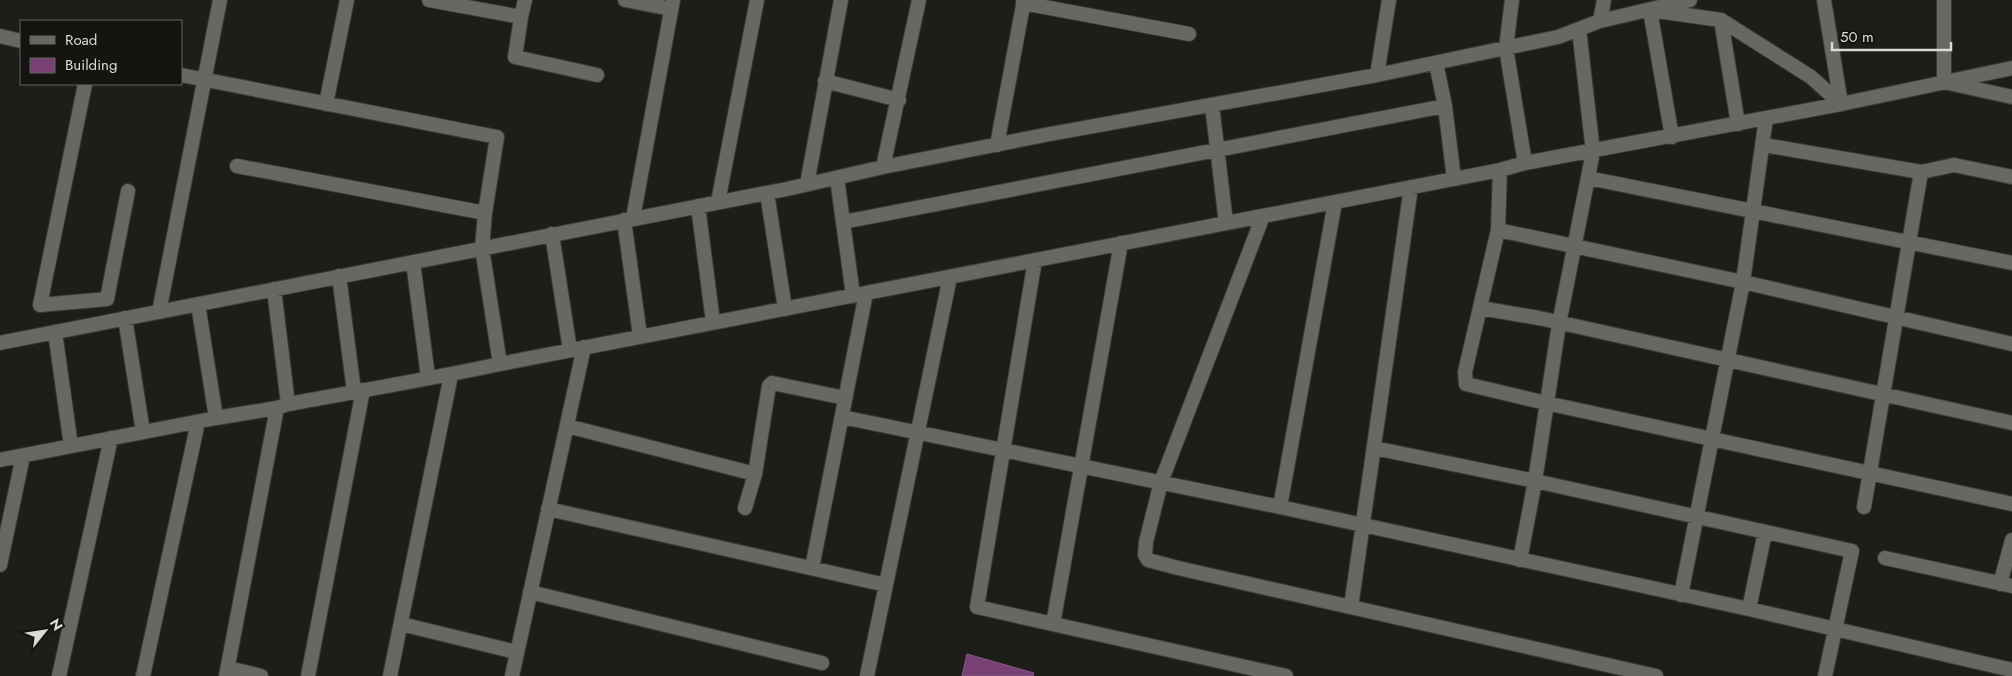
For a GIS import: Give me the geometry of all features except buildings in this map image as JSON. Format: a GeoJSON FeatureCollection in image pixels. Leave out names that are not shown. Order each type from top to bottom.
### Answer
{"type":"FeatureCollection","features":[{"type":"Feature","properties":{"kind":"street"},"geometry":{"type":"LineString","coordinates":[[159,312],[220,0]]}},
{"type":"Feature","properties":{"kind":"street"},"geometry":{"type":"LineString","coordinates":[[326,104],[347,0]]}},
{"type":"Feature","properties":{"kind":"street"},"geometry":{"type":"LineString","coordinates":[[429,0],[522,17]]}},
{"type":"Feature","properties":{"kind":"street"},"geometry":{"type":"LineString","coordinates":[[525,0],[515,57],[598,75]]}},
{"type":"Feature","properties":{"kind":"street"},"geometry":{"type":"LineString","coordinates":[[625,0],[672,5],[628,219],[640,336]]}},
{"type":"Feature","properties":{"kind":"street"},"geometry":{"type":"LineString","coordinates":[[718,202],[757,0]]}},
{"type":"Feature","properties":{"kind":"street"},"geometry":{"type":"LineString","coordinates":[[807,184],[841,0]]}},
{"type":"Feature","properties":{"kind":"street"},"geometry":{"type":"LineString","coordinates":[[883,167],[899,100],[919,0]]}},
{"type":"Feature","properties":{"kind":"street"},"geometry":{"type":"LineString","coordinates":[[1377,75],[1389,0]]}},
{"type":"Feature","properties":{"kind":"street"},"geometry":{"type":"LineString","coordinates":[[1512,0],[1506,48],[1525,163]]}},
{"type":"Feature","properties":{"kind":"street"},"geometry":{"type":"LineString","coordinates":[[1600,21],[1604,0]]}},
{"type":"Feature","properties":{"kind":"street"},"geometry":{"type":"LineString","coordinates":[[0,343],[767,193],[883,167],[1050,134],[1377,75],[1558,37],[1600,21],[1690,0]]}},
{"type":"Feature","properties":{"kind":"street"},"geometry":{"type":"LineString","coordinates":[[1824,0],[1841,104]]}},
{"type":"Feature","properties":{"kind":"street"},"geometry":{"type":"LineString","coordinates":[[1944,0],[1944,82]]}},
{"type":"Feature","properties":{"kind":"street"},"geometry":{"type":"LineString","coordinates":[[997,146],[1024,1],[1189,34]]}},
{"type":"Feature","properties":{"kind":"street"},"geometry":{"type":"LineString","coordinates":[[1650,10],[1721,20],[1811,77],[1841,104]]}},
{"type":"Feature","properties":{"kind":"street"},"geometry":{"type":"LineString","coordinates":[[1650,10],[1672,136]]}},
{"type":"Feature","properties":{"kind":"street"},"geometry":{"type":"LineString","coordinates":[[1721,20],[1738,124]]}},
{"type":"Feature","properties":{"kind":"street"},"geometry":{"type":"LineString","coordinates":[[1520,560],[1535,481],[1559,324],[1593,152],[1579,29]]}},
{"type":"Feature","properties":{"kind":"street"},"geometry":{"type":"LineString","coordinates":[[0,36],[20,41]]}},
{"type":"Feature","properties":{"kind":"street"},"geometry":{"type":"LineString","coordinates":[[1436,63],[1445,106],[1454,179]]}},
{"type":"Feature","properties":{"kind":"street"},"geometry":{"type":"LineString","coordinates":[[0,458],[23,456],[428,377],[451,375],[640,336],[1500,170],[1525,163],[1593,152],[1841,104],[2012,68]]}},
{"type":"Feature","properties":{"kind":"street"},"geometry":{"type":"LineString","coordinates":[[182,75],[497,137],[485,213],[482,248],[500,364]]}},
{"type":"Feature","properties":{"kind":"street"},"geometry":{"type":"LineString","coordinates":[[825,81],[899,100]]}},
{"type":"Feature","properties":{"kind":"street"},"geometry":{"type":"LineString","coordinates":[[1944,82],[2012,97]]}},
{"type":"Feature","properties":{"kind":"street"},"geometry":{"type":"LineString","coordinates":[[85,85],[40,305],[107,299],[128,192]]}},
{"type":"Feature","properties":{"kind":"street"},"geometry":{"type":"LineString","coordinates":[[1212,105],[1226,223]]}},
{"type":"Feature","properties":{"kind":"street"},"geometry":{"type":"LineString","coordinates":[[843,222],[1445,106]]}},
{"type":"Feature","properties":{"kind":"street"},"geometry":{"type":"LineString","coordinates":[[1681,595],[1743,282],[1764,145],[1766,118]]}},
{"type":"Feature","properties":{"kind":"street"},"geometry":{"type":"LineString","coordinates":[[1764,145],[1921,172],[1954,165],[2012,177]]}},
{"type":"Feature","properties":{"kind":"street"},"geometry":{"type":"LineString","coordinates":[[238,166],[485,213]]}},
{"type":"Feature","properties":{"kind":"street"},"geometry":{"type":"LineString","coordinates":[[1500,170],[1498,230],[1465,372],[1466,384],[1546,404],[1712,438],[2012,504]]}},
{"type":"Feature","properties":{"kind":"street"},"geometry":{"type":"LineString","coordinates":[[1864,507],[1921,172]]}},
{"type":"Feature","properties":{"kind":"street"},"geometry":{"type":"LineString","coordinates":[[812,568],[842,417],[860,294],[843,222],[837,178]]}},
{"type":"Feature","properties":{"kind":"street"},"geometry":{"type":"LineString","coordinates":[[1588,178],[2012,263]]}},
{"type":"Feature","properties":{"kind":"street"},"geometry":{"type":"LineString","coordinates":[[1351,607],[1411,187]]}},
{"type":"Feature","properties":{"kind":"street"},"geometry":{"type":"LineString","coordinates":[[767,193],[785,309]]}},
{"type":"Feature","properties":{"kind":"street"},"geometry":{"type":"LineString","coordinates":[[1280,507],[1335,202]]}},
{"type":"Feature","properties":{"kind":"street"},"geometry":{"type":"LineString","coordinates":[[698,206],[712,322]]}},
{"type":"Feature","properties":{"kind":"street"},"geometry":{"type":"LineString","coordinates":[[1263,216],[1161,482],[1146,542],[1145,555],[1148,560],[1656,676]]}},
{"type":"Feature","properties":{"kind":"street"},"geometry":{"type":"LineString","coordinates":[[1498,230],[1743,282],[2012,344]]}},
{"type":"Feature","properties":{"kind":"street"},"geometry":{"type":"LineString","coordinates":[[552,234],[570,350]]}},
{"type":"Feature","properties":{"kind":"street"},"geometry":{"type":"LineString","coordinates":[[1053,624],[1121,244]]}},
{"type":"Feature","properties":{"kind":"street"},"geometry":{"type":"LineString","coordinates":[[1035,260],[977,607],[1286,676]]}},
{"type":"Feature","properties":{"kind":"street"},"geometry":{"type":"LineString","coordinates":[[413,262],[428,377]]}},
{"type":"Feature","properties":{"kind":"street"},"geometry":{"type":"LineString","coordinates":[[308,676],[358,391],[339,276]]}},
{"type":"Feature","properties":{"kind":"street"},"geometry":{"type":"LineString","coordinates":[[867,676],[950,276]]}},
{"type":"Feature","properties":{"kind":"street"},"geometry":{"type":"LineString","coordinates":[[261,676],[227,672],[282,406],[274,289]]}},
{"type":"Feature","properties":{"kind":"street"},"geometry":{"type":"LineString","coordinates":[[198,304],[216,418]]}},
{"type":"Feature","properties":{"kind":"street"},"geometry":{"type":"LineString","coordinates":[[1480,308],[1539,318],[1559,324],[1728,359],[2012,423]]}},
{"type":"Feature","properties":{"kind":"street"},"geometry":{"type":"LineString","coordinates":[[125,318],[143,432]]}},
{"type":"Feature","properties":{"kind":"street"},"geometry":{"type":"LineString","coordinates":[[55,332],[71,446]]}},
{"type":"Feature","properties":{"kind":"street"},"geometry":{"type":"LineString","coordinates":[[516,675],[516,652],[584,347]]}},
{"type":"Feature","properties":{"kind":"street"},"geometry":{"type":"LineString","coordinates":[[390,676],[451,375]]}},
{"type":"Feature","properties":{"kind":"street"},"geometry":{"type":"LineString","coordinates":[[745,508],[755,474],[768,386],[772,383],[845,398]]}},
{"type":"Feature","properties":{"kind":"street"},"geometry":{"type":"LineString","coordinates":[[842,417],[1280,507],[1749,609],[2012,670]]}},
{"type":"Feature","properties":{"kind":"street"},"geometry":{"type":"LineString","coordinates":[[143,676],[198,422]]}},
{"type":"Feature","properties":{"kind":"street"},"geometry":{"type":"LineString","coordinates":[[567,426],[755,474]]}},
{"type":"Feature","properties":{"kind":"street"},"geometry":{"type":"LineString","coordinates":[[59,676],[111,438]]}},
{"type":"Feature","properties":{"kind":"street"},"geometry":{"type":"LineString","coordinates":[[1374,448],[1535,481],[1852,551],[1825,676]]}},
{"type":"Feature","properties":{"kind":"street"},"geometry":{"type":"LineString","coordinates":[[0,565],[23,456]]}},
{"type":"Feature","properties":{"kind":"street"},"geometry":{"type":"LineString","coordinates":[[548,509],[886,585]]}},
{"type":"Feature","properties":{"kind":"street"},"geometry":{"type":"LineString","coordinates":[[1749,609],[1764,532]]}},
{"type":"Feature","properties":{"kind":"street"},"geometry":{"type":"LineString","coordinates":[[1885,558],[2006,585],[2012,540]]}},
{"type":"Feature","properties":{"kind":"street"},"geometry":{"type":"LineString","coordinates":[[530,592],[822,663]]}},
{"type":"Feature","properties":{"kind":"street"},"geometry":{"type":"LineString","coordinates":[[402,624],[516,652]]}}]}
